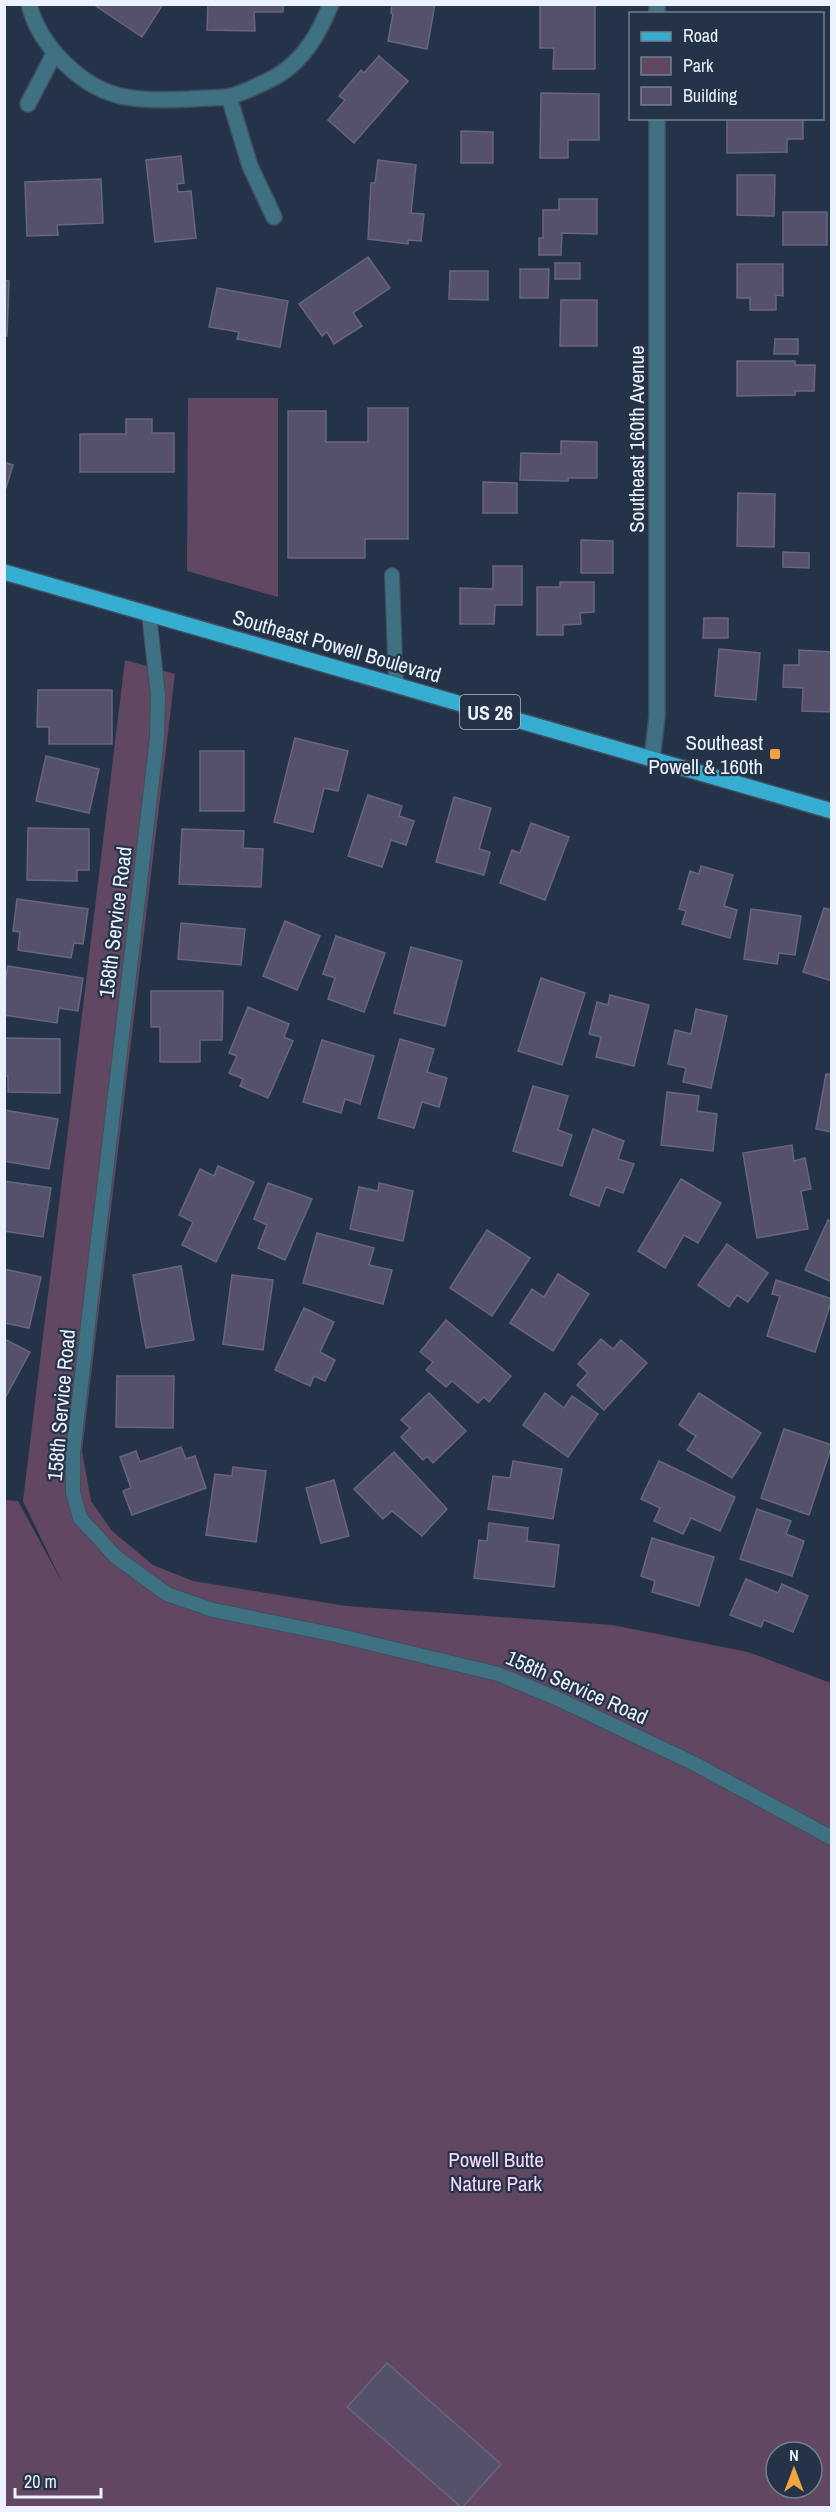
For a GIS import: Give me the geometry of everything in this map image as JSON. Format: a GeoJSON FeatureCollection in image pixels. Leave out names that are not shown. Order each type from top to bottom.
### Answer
{"type":"FeatureCollection","features":[{"type":"Feature","properties":{"kind":"main road","name":"Southeast Powell Boulevard"},"geometry":{"type":"LineString","coordinates":[[4,572],[831,811]]}},
{"type":"Feature","properties":{"kind":"street"},"geometry":{"type":"LineString","coordinates":[[29,4],[32,19],[54,54],[93,85],[126,97],[169,100],[229,97],[277,76],[296,61],[319,34],[331,4]]}},
{"type":"Feature","properties":{"kind":"street"},"geometry":{"type":"LineString","coordinates":[[28,104],[54,54]]}},
{"type":"Feature","properties":{"kind":"street"},"geometry":{"type":"LineString","coordinates":[[229,97],[250,166],[274,217]]}},
{"type":"Feature","properties":{"kind":"street","name":"Southeast 160th Avenue"},"geometry":{"type":"LineString","coordinates":[[652,759],[657,717],[657,120]]}},
{"type":"Feature","properties":{"kind":"lane"},"geometry":{"type":"LineString","coordinates":[[392,575],[396,685]]}},
{"type":"Feature","properties":{"kind":"lane","name":"158th Service Road"},"geometry":{"type":"LineString","coordinates":[[149,614],[158,695],[157,738],[73,1452],[73,1492],[80,1518],[116,1557],[167,1594],[213,1610],[336,1635],[498,1674],[547,1693],[693,1763],[831,1838]]}},
{"type":"Feature","properties":{"kind":"green space"},"geometry":{"type":"Polygon","coordinates":[[[188,398],[278,398],[278,597],[187,571],[188,398]]]}},
{"type":"Feature","properties":{"kind":"green space","name":"Powell Butte Nature Park"},"geometry":{"type":"Polygon","coordinates":[[[125,660],[175,674],[82,1451],[91,1501],[112,1531],[153,1565],[193,1581],[346,1606],[612,1625],[748,1652],[831,1683],[831,2507],[5,2508],[5,1500],[18,1501],[63,1584],[23,1501],[125,660]]]}},
{"type":"Feature","properties":{"kind":"building"},"geometry":{"type":"Polygon","coordinates":[[[93,4],[163,4],[142,37],[93,4]]]}},
{"type":"Feature","properties":{"kind":"building"},"geometry":{"type":"Polygon","coordinates":[[[208,4],[283,4],[283,12],[254,12],[255,31],[207,30],[208,4]]]}},
{"type":"Feature","properties":{"kind":"building"},"geometry":{"type":"Polygon","coordinates":[[[392,4],[435,4],[427,49],[388,41],[393,14],[391,13],[392,4]]]}},
{"type":"Feature","properties":{"kind":"building"},"geometry":{"type":"Polygon","coordinates":[[[540,4],[595,4],[595,69],[553,69],[554,48],[540,48],[540,4]]]}},
{"type":"Feature","properties":{"kind":"building"},"geometry":{"type":"Polygon","coordinates":[[[379,56],[408,81],[354,143],[328,120],[345,100],[339,96],[361,70],[364,73],[379,56]]]}},
{"type":"Feature","properties":{"kind":"building"},"geometry":{"type":"Polygon","coordinates":[[[541,93],[599,94],[599,140],[568,140],[568,158],[540,158],[541,93]]]}},
{"type":"Feature","properties":{"kind":"building"},"geometry":{"type":"Polygon","coordinates":[[[727,120],[803,120],[803,139],[787,139],[787,152],[727,153],[727,120]]]}},
{"type":"Feature","properties":{"kind":"building"},"geometry":{"type":"Polygon","coordinates":[[[461,131],[493,132],[493,163],[461,163],[461,131]]]}},
{"type":"Feature","properties":{"kind":"building"},"geometry":{"type":"Polygon","coordinates":[[[181,156],[184,183],[177,184],[178,192],[191,191],[196,238],[155,242],[146,160],[181,156]]]}},
{"type":"Feature","properties":{"kind":"building"},"geometry":{"type":"Polygon","coordinates":[[[378,160],[416,165],[411,213],[424,214],[421,241],[408,240],[408,244],[368,239],[371,183],[375,183],[378,160]]]}},
{"type":"Feature","properties":{"kind":"building"},"geometry":{"type":"Polygon","coordinates":[[[737,175],[775,175],[774,216],[737,215],[737,175]]]}},
{"type":"Feature","properties":{"kind":"building"},"geometry":{"type":"Polygon","coordinates":[[[101,179],[103,223],[57,225],[58,235],[27,236],[25,182],[101,179]]]}},
{"type":"Feature","properties":{"kind":"building"},"geometry":{"type":"Polygon","coordinates":[[[559,199],[597,199],[597,234],[562,233],[561,255],[539,255],[539,238],[543,238],[543,210],[559,210],[559,199]]]}},
{"type":"Feature","properties":{"kind":"building"},"geometry":{"type":"Polygon","coordinates":[[[783,212],[827,212],[827,245],[783,245],[783,212]]]}},
{"type":"Feature","properties":{"kind":"building"},"geometry":{"type":"Polygon","coordinates":[[[368,257],[390,288],[353,313],[362,326],[334,344],[327,332],[322,336],[299,304],[368,257]]]}},
{"type":"Feature","properties":{"kind":"building"},"geometry":{"type":"Polygon","coordinates":[[[555,263],[580,263],[580,279],[555,279],[555,263]]]}},
{"type":"Feature","properties":{"kind":"building"},"geometry":{"type":"Polygon","coordinates":[[[737,264],[783,264],[783,296],[776,295],[776,310],[750,310],[750,298],[737,298],[737,264]]]}},
{"type":"Feature","properties":{"kind":"building"},"geometry":{"type":"Polygon","coordinates":[[[520,269],[549,269],[548,298],[520,298],[520,269]]]}},
{"type":"Feature","properties":{"kind":"building"},"geometry":{"type":"Polygon","coordinates":[[[450,271],[488,271],[488,300],[449,299],[450,271]]]}},
{"type":"Feature","properties":{"kind":"building"},"geometry":{"type":"Polygon","coordinates":[[[4,280],[9,281],[7,336],[4,336],[4,280]]]}},
{"type":"Feature","properties":{"kind":"building"},"geometry":{"type":"Polygon","coordinates":[[[217,288],[288,301],[280,347],[237,339],[239,332],[209,327],[217,288]]]}},
{"type":"Feature","properties":{"kind":"building"},"geometry":{"type":"Polygon","coordinates":[[[561,300],[597,300],[597,346],[560,346],[561,300]]]}},
{"type":"Feature","properties":{"kind":"building"},"geometry":{"type":"Polygon","coordinates":[[[775,339],[798,339],[798,354],[774,354],[775,339]]]}},
{"type":"Feature","properties":{"kind":"building"},"geometry":{"type":"Polygon","coordinates":[[[737,361],[795,361],[795,365],[815,365],[814,391],[795,391],[795,395],[737,396],[737,361]]]}},
{"type":"Feature","properties":{"kind":"building"},"geometry":{"type":"Polygon","coordinates":[[[368,408],[408,408],[408,539],[365,539],[365,558],[288,558],[288,411],[326,411],[326,442],[368,442],[368,408]]]}},
{"type":"Feature","properties":{"kind":"building"},"geometry":{"type":"Polygon","coordinates":[[[126,419],[152,419],[152,433],[174,433],[174,472],[80,472],[80,434],[126,434],[126,419]]]}},
{"type":"Feature","properties":{"kind":"building"},"geometry":{"type":"Polygon","coordinates":[[[561,441],[597,442],[597,478],[568,478],[568,481],[520,480],[521,453],[561,454],[561,441]]]}},
{"type":"Feature","properties":{"kind":"building"},"geometry":{"type":"Polygon","coordinates":[[[4,462],[13,465],[4,494],[4,462]]]}},
{"type":"Feature","properties":{"kind":"building"},"geometry":{"type":"Polygon","coordinates":[[[483,482],[517,483],[517,513],[483,513],[483,482]]]}},
{"type":"Feature","properties":{"kind":"building"},"geometry":{"type":"Polygon","coordinates":[[[738,493],[775,494],[774,547],[737,546],[738,493]]]}},
{"type":"Feature","properties":{"kind":"building"},"geometry":{"type":"Polygon","coordinates":[[[581,540],[613,541],[613,573],[581,573],[581,540]]]}},
{"type":"Feature","properties":{"kind":"building"},"geometry":{"type":"Polygon","coordinates":[[[783,552],[809,553],[809,568],[783,567],[783,552]]]}},
{"type":"Feature","properties":{"kind":"building"},"geometry":{"type":"Polygon","coordinates":[[[493,566],[522,566],[522,605],[495,605],[494,624],[460,624],[460,588],[493,589],[493,566]]]}},
{"type":"Feature","properties":{"kind":"building"},"geometry":{"type":"Polygon","coordinates":[[[560,582],[594,582],[594,612],[580,613],[581,624],[563,625],[563,635],[537,635],[537,587],[560,587],[560,582]]]}},
{"type":"Feature","properties":{"kind":"building"},"geometry":{"type":"Polygon","coordinates":[[[704,618],[728,618],[728,638],[703,638],[704,618]]]}},
{"type":"Feature","properties":{"kind":"building"},"geometry":{"type":"Polygon","coordinates":[[[719,649],[760,653],[756,700],[715,696],[719,649]]]}},
{"type":"Feature","properties":{"kind":"building"},"geometry":{"type":"Polygon","coordinates":[[[799,650],[832,652],[832,712],[802,711],[803,688],[783,687],[784,665],[799,665],[799,650]]]}},
{"type":"Feature","properties":{"kind":"building"},"geometry":{"type":"Polygon","coordinates":[[[38,690],[112,690],[112,744],[49,744],[49,727],[37,727],[38,690]]]}},
{"type":"Feature","properties":{"kind":"building"},"geometry":{"type":"Polygon","coordinates":[[[295,738],[348,751],[338,791],[324,788],[313,832],[274,822],[295,738]]]}},
{"type":"Feature","properties":{"kind":"building"},"geometry":{"type":"Polygon","coordinates":[[[200,751],[244,751],[244,811],[200,811],[200,751]]]}},
{"type":"Feature","properties":{"kind":"building"},"geometry":{"type":"Polygon","coordinates":[[[46,756],[99,769],[89,813],[36,801],[46,756]]]}},
{"type":"Feature","properties":{"kind":"building"},"geometry":{"type":"Polygon","coordinates":[[[368,795],[402,806],[399,816],[414,821],[406,845],[391,840],[382,867],[348,856],[368,795]]]}},
{"type":"Feature","properties":{"kind":"building"},"geometry":{"type":"Polygon","coordinates":[[[454,797],[491,808],[479,849],[490,852],[484,875],[436,862],[454,797]]]}},
{"type":"Feature","properties":{"kind":"building"},"geometry":{"type":"Polygon","coordinates":[[[531,823],[569,837],[545,900],[500,883],[512,850],[520,853],[531,823]]]}},
{"type":"Feature","properties":{"kind":"building"},"geometry":{"type":"Polygon","coordinates":[[[28,828],[89,829],[89,870],[77,870],[77,881],[27,880],[28,828]]]}},
{"type":"Feature","properties":{"kind":"building"},"geometry":{"type":"Polygon","coordinates":[[[182,829],[244,831],[243,848],[263,849],[261,887],[179,884],[182,829]]]}},
{"type":"Feature","properties":{"kind":"building"},"geometry":{"type":"Polygon","coordinates":[[[701,866],[733,875],[724,906],[737,910],[730,938],[682,924],[686,911],[679,909],[690,871],[699,874],[701,866]]]}},
{"type":"Feature","properties":{"kind":"building"},"geometry":{"type":"Polygon","coordinates":[[[17,899],[88,909],[83,944],[74,943],[71,958],[18,950],[20,932],[13,931],[17,899]]]}},
{"type":"Feature","properties":{"kind":"building"},"geometry":{"type":"Polygon","coordinates":[[[824,908],[832,910],[832,981],[803,972],[824,908]]]}},
{"type":"Feature","properties":{"kind":"building"},"geometry":{"type":"Polygon","coordinates":[[[751,909],[801,916],[795,955],[779,953],[777,964],[744,959],[751,909]]]}},
{"type":"Feature","properties":{"kind":"building"},"geometry":{"type":"Polygon","coordinates":[[[285,921],[320,936],[297,990],[263,976],[285,921]]]}},
{"type":"Feature","properties":{"kind":"building"},"geometry":{"type":"Polygon","coordinates":[[[181,923],[245,929],[241,965],[178,959],[181,923]]]}},
{"type":"Feature","properties":{"kind":"building"},"geometry":{"type":"Polygon","coordinates":[[[336,936],[385,953],[364,1012],[328,999],[335,978],[323,974],[336,936]]]}},
{"type":"Feature","properties":{"kind":"building"},"geometry":{"type":"Polygon","coordinates":[[[411,947],[462,961],[445,1026],[394,1013],[411,947]]]}},
{"type":"Feature","properties":{"kind":"building"},"geometry":{"type":"Polygon","coordinates":[[[8,966],[83,978],[78,1011],[59,1008],[57,1023],[4,1015],[4,987],[8,966]]]}},
{"type":"Feature","properties":{"kind":"building"},"geometry":{"type":"Polygon","coordinates":[[[541,978],[585,993],[562,1065],[518,1051],[541,978]]]}},
{"type":"Feature","properties":{"kind":"building"},"geometry":{"type":"Polygon","coordinates":[[[151,991],[223,991],[222,1040],[200,1040],[200,1062],[160,1062],[160,1027],[151,1027],[151,991]]]}},
{"type":"Feature","properties":{"kind":"building"},"geometry":{"type":"Polygon","coordinates":[[[610,995],[649,1005],[634,1066],[596,1057],[601,1037],[589,1034],[597,1002],[608,1005],[610,995]]]}},
{"type":"Feature","properties":{"kind":"building"},"geometry":{"type":"Polygon","coordinates":[[[248,1007],[289,1024],[284,1037],[293,1041],[268,1098],[240,1086],[243,1079],[229,1073],[237,1056],[229,1053],[248,1007]]]}},
{"type":"Feature","properties":{"kind":"building"},"geometry":{"type":"Polygon","coordinates":[[[696,1009],[727,1016],[711,1088],[683,1082],[686,1068],[668,1064],[675,1030],[691,1034],[696,1009]]]}},
{"type":"Feature","properties":{"kind":"building"},"geometry":{"type":"Polygon","coordinates":[[[4,1038],[60,1039],[60,1093],[8,1092],[8,1076],[4,1076],[4,1038]]]}},
{"type":"Feature","properties":{"kind":"building"},"geometry":{"type":"Polygon","coordinates":[[[400,1039],[434,1049],[427,1072],[447,1078],[439,1107],[422,1102],[414,1128],[378,1118],[400,1039]]]}},
{"type":"Feature","properties":{"kind":"building"},"geometry":{"type":"Polygon","coordinates":[[[322,1040],[374,1056],[360,1104],[345,1099],[341,1113],[303,1102],[322,1040]]]}},
{"type":"Feature","properties":{"kind":"building"},"geometry":{"type":"Polygon","coordinates":[[[826,1074],[832,1075],[832,1132],[816,1129],[826,1074]]]}},
{"type":"Feature","properties":{"kind":"building"},"geometry":{"type":"Polygon","coordinates":[[[533,1086],[568,1096],[558,1130],[572,1135],[562,1166],[513,1151],[533,1086]]]}},
{"type":"Feature","properties":{"kind":"building"},"geometry":{"type":"Polygon","coordinates":[[[667,1092],[699,1096],[697,1111],[717,1114],[713,1151],[661,1145],[667,1092]]]}},
{"type":"Feature","properties":{"kind":"building"},"geometry":{"type":"Polygon","coordinates":[[[4,1110],[58,1119],[49,1169],[4,1161],[4,1110]]]}},
{"type":"Feature","properties":{"kind":"building"},"geometry":{"type":"Polygon","coordinates":[[[593,1129],[624,1141],[618,1159],[634,1164],[623,1193],[606,1187],[599,1206],[570,1195],[593,1129]]]}},
{"type":"Feature","properties":{"kind":"building"},"geometry":{"type":"Polygon","coordinates":[[[792,1145],[794,1161],[805,1158],[811,1189],[801,1191],[808,1229],[757,1238],[743,1153],[792,1145]]]}},
{"type":"Feature","properties":{"kind":"building"},"geometry":{"type":"Polygon","coordinates":[[[218,1166],[254,1182],[216,1262],[182,1245],[193,1222],[179,1215],[200,1169],[214,1176],[218,1166]]]}},
{"type":"Feature","properties":{"kind":"building"},"geometry":{"type":"Polygon","coordinates":[[[681,1179],[721,1203],[698,1243],[684,1235],[665,1268],[638,1251],[681,1179]]]}},
{"type":"Feature","properties":{"kind":"building"},"geometry":{"type":"Polygon","coordinates":[[[4,1181],[51,1188],[43,1237],[4,1231],[4,1181]]]}},
{"type":"Feature","properties":{"kind":"building"},"geometry":{"type":"Polygon","coordinates":[[[268,1183],[312,1199],[285,1260],[258,1248],[267,1225],[254,1219],[268,1183]]]}},
{"type":"Feature","properties":{"kind":"building"},"geometry":{"type":"Polygon","coordinates":[[[379,1183],[413,1191],[403,1241],[350,1229],[359,1187],[378,1191],[379,1183]]]}},
{"type":"Feature","properties":{"kind":"building"},"geometry":{"type":"Polygon","coordinates":[[[828,1220],[832,1222],[832,1282],[805,1270],[828,1220]]]}},
{"type":"Feature","properties":{"kind":"building"},"geometry":{"type":"Polygon","coordinates":[[[487,1230],[530,1258],[492,1316],[450,1288],[487,1230]]]}},
{"type":"Feature","properties":{"kind":"building"},"geometry":{"type":"Polygon","coordinates":[[[317,1233],[374,1248],[369,1265],[392,1270],[383,1304],[303,1283],[317,1233]]]}},
{"type":"Feature","properties":{"kind":"building"},"geometry":{"type":"Polygon","coordinates":[[[727,1244],[768,1273],[748,1302],[737,1295],[729,1307],[698,1285],[727,1244]]]}},
{"type":"Feature","properties":{"kind":"building"},"geometry":{"type":"Polygon","coordinates":[[[181,1266],[194,1340],[146,1348],[133,1275],[181,1266]]]}},
{"type":"Feature","properties":{"kind":"building"},"geometry":{"type":"Polygon","coordinates":[[[4,1269],[41,1277],[29,1328],[4,1323],[4,1269]]]}},
{"type":"Feature","properties":{"kind":"building"},"geometry":{"type":"Polygon","coordinates":[[[558,1274],[589,1294],[553,1351],[510,1323],[532,1289],[544,1297],[558,1274]]]}},
{"type":"Feature","properties":{"kind":"building"},"geometry":{"type":"Polygon","coordinates":[[[232,1275],[273,1280],[263,1350],[223,1344],[232,1275]]]}},
{"type":"Feature","properties":{"kind":"building"},"geometry":{"type":"Polygon","coordinates":[[[776,1280],[832,1299],[815,1352],[767,1336],[780,1296],[772,1294],[776,1280]]]}},
{"type":"Feature","properties":{"kind":"building"},"geometry":{"type":"Polygon","coordinates":[[[304,1308],[334,1322],[320,1352],[335,1360],[325,1381],[314,1376],[310,1386],[275,1370],[304,1308]]]}},
{"type":"Feature","properties":{"kind":"building"},"geometry":{"type":"Polygon","coordinates":[[[446,1320],[511,1376],[489,1402],[484,1397],[478,1403],[452,1381],[446,1387],[426,1370],[433,1362],[420,1352],[446,1320]]]}},
{"type":"Feature","properties":{"kind":"building"},"geometry":{"type":"Polygon","coordinates":[[[4,1339],[30,1352],[4,1400],[4,1339]]]}},
{"type":"Feature","properties":{"kind":"building"},"geometry":{"type":"Polygon","coordinates":[[[601,1339],[613,1349],[621,1340],[647,1363],[604,1410],[577,1385],[588,1373],[578,1364],[601,1339]]]}},
{"type":"Feature","properties":{"kind":"building"},"geometry":{"type":"Polygon","coordinates":[[[117,1376],[174,1376],[173,1428],[116,1427],[117,1376]]]}},
{"type":"Feature","properties":{"kind":"building"},"geometry":{"type":"Polygon","coordinates":[[[429,1393],[466,1431],[433,1463],[427,1456],[423,1460],[401,1437],[410,1428],[401,1420],[429,1393]]]}},
{"type":"Feature","properties":{"kind":"building"},"geometry":{"type":"Polygon","coordinates":[[[545,1393],[564,1408],[572,1396],[598,1414],[568,1457],[523,1425],[545,1393]]]}},
{"type":"Feature","properties":{"kind":"building"},"geometry":{"type":"Polygon","coordinates":[[[699,1393],[761,1433],[732,1478],[687,1450],[696,1436],[679,1425],[699,1393]]]}},
{"type":"Feature","properties":{"kind":"building"},"geometry":{"type":"Polygon","coordinates":[[[784,1429],[832,1445],[809,1515],[761,1498],[784,1429]]]}},
{"type":"Feature","properties":{"kind":"building"},"geometry":{"type":"Polygon","coordinates":[[[181,1447],[186,1459],[195,1456],[206,1488],[132,1515],[123,1491],[131,1488],[120,1457],[136,1451],[140,1462],[181,1447]]]}},
{"type":"Feature","properties":{"kind":"building"},"geometry":{"type":"Polygon","coordinates":[[[394,1452],[447,1509],[422,1536],[392,1511],[383,1519],[354,1489],[394,1452]]]}},
{"type":"Feature","properties":{"kind":"building"},"geometry":{"type":"Polygon","coordinates":[[[513,1461],[562,1469],[553,1519],[488,1509],[493,1476],[510,1478],[513,1461]]]}},
{"type":"Feature","properties":{"kind":"building"},"geometry":{"type":"Polygon","coordinates":[[[659,1461],[735,1497],[720,1531],[691,1518],[683,1534],[654,1521],[660,1508],[641,1499],[659,1461]]]}},
{"type":"Feature","properties":{"kind":"building"},"geometry":{"type":"Polygon","coordinates":[[[233,1467],[266,1471],[256,1542],[206,1535],[215,1474],[232,1476],[233,1467]]]}},
{"type":"Feature","properties":{"kind":"building"},"geometry":{"type":"Polygon","coordinates":[[[334,1480],[349,1536],[321,1543],[306,1488],[334,1480]]]}},
{"type":"Feature","properties":{"kind":"building"},"geometry":{"type":"Polygon","coordinates":[[[757,1509],[791,1521],[786,1534],[804,1541],[792,1576],[740,1559],[757,1509]]]}},
{"type":"Feature","properties":{"kind":"building"},"geometry":{"type":"Polygon","coordinates":[[[489,1523],[528,1528],[527,1541],[559,1545],[554,1587],[474,1578],[479,1540],[487,1541],[489,1523]]]}},
{"type":"Feature","properties":{"kind":"building"},"geometry":{"type":"Polygon","coordinates":[[[652,1538],[714,1557],[699,1606],[652,1592],[655,1581],[641,1576],[652,1538]]]}},
{"type":"Feature","properties":{"kind":"building"},"geometry":{"type":"Polygon","coordinates":[[[746,1579],[778,1593],[782,1584],[808,1596],[793,1632],[764,1620],[761,1627],[730,1615],[746,1579]]]}},
{"type":"Feature","properties":{"kind":"building"},"geometry":{"type":"Polygon","coordinates":[[[387,2363],[501,2464],[462,2508],[347,2407],[387,2363]]]}},
{"type":"Feature","properties":{"kind":"place","name":"Southeast Powell & 160th"},"geometry":{"type":"Point","coordinates":[775,754]}}]}
